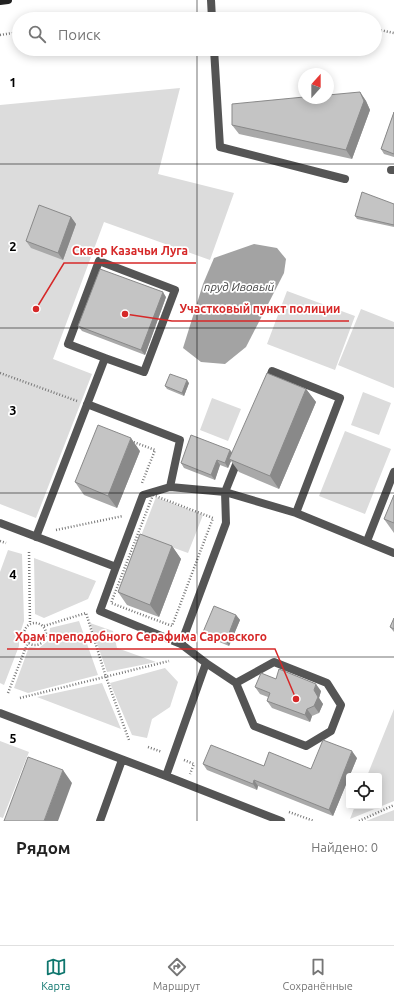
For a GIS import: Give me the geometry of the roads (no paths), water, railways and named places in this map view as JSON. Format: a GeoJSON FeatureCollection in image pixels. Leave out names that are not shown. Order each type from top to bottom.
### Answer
{"type":"FeatureCollection","features":[{"type":"Feature","properties":{"kind":"main road"},"geometry":{"type":"LineString","coordinates":[[0,1],[8,0]]}},
{"type":"Feature","properties":{"kind":"lane"},"geometry":{"type":"LineString","coordinates":[[211,0],[212,12]]}},
{"type":"Feature","properties":{"kind":"lane"},"geometry":{"type":"LineString","coordinates":[[214,56],[220,147],[345,180]]}},
{"type":"Feature","properties":{"kind":"lane"},"geometry":{"type":"LineString","coordinates":[[99,261],[175,290],[144,372],[104,358],[68,344],[99,261]]}},
{"type":"Feature","properties":{"kind":"lane"},"geometry":{"type":"LineString","coordinates":[[36,537],[104,358]]}},
{"type":"Feature","properties":{"kind":"lane"},"geometry":{"type":"LineString","coordinates":[[264,393],[272,371],[340,398],[296,513]]}},
{"type":"Feature","properties":{"kind":"lane"},"geometry":{"type":"LineString","coordinates":[[87,404],[180,440],[170,487]]}},
{"type":"Feature","properties":{"kind":"lane"},"geometry":{"type":"LineString","coordinates":[[181,644],[226,523],[225,492],[242,450]]}},
{"type":"Feature","properties":{"kind":"lane"},"geometry":{"type":"LineString","coordinates":[[367,540],[394,472]]}},
{"type":"Feature","properties":{"kind":"lane"},"geometry":{"type":"LineString","coordinates":[[236,683],[274,662],[327,683],[341,705],[331,731],[306,746],[254,726],[236,683],[181,644],[100,611],[144,495],[170,487],[225,492],[296,513],[367,540],[394,553]]}},
{"type":"Feature","properties":{"kind":"lane"},"geometry":{"type":"LineString","coordinates":[[0,524],[116,567]]}},
{"type":"Feature","properties":{"kind":"lane"},"geometry":{"type":"LineString","coordinates":[[166,776],[206,663]]}},
{"type":"Feature","properties":{"kind":"lane"},"geometry":{"type":"LineString","coordinates":[[0,713],[281,821]]}},
{"type":"Feature","properties":{"kind":"lane"},"geometry":{"type":"LineString","coordinates":[[100,821],[122,760]]}},
{"type":"Feature","properties":{"kind":"water","name":"пруд Ивовый"},"geometry":{"type":"Polygon","coordinates":[[[254,244],[277,248],[286,259],[284,273],[246,347],[225,364],[201,362],[183,348],[203,284],[214,258],[254,244]]]}},
{"type":"Feature","properties":{"kind":"place","name":"Сквер Казачьи Луга"},"geometry":{"type":"Point","coordinates":[36,309]}},
{"type":"Feature","properties":{"kind":"place","name":"Участковый пункт полиции"},"geometry":{"type":"Point","coordinates":[125,314]}},
{"type":"Feature","properties":{"kind":"place","name":"Храм преподобного Серафима Саровского"},"geometry":{"type":"Point","coordinates":[296,699]}}]}
